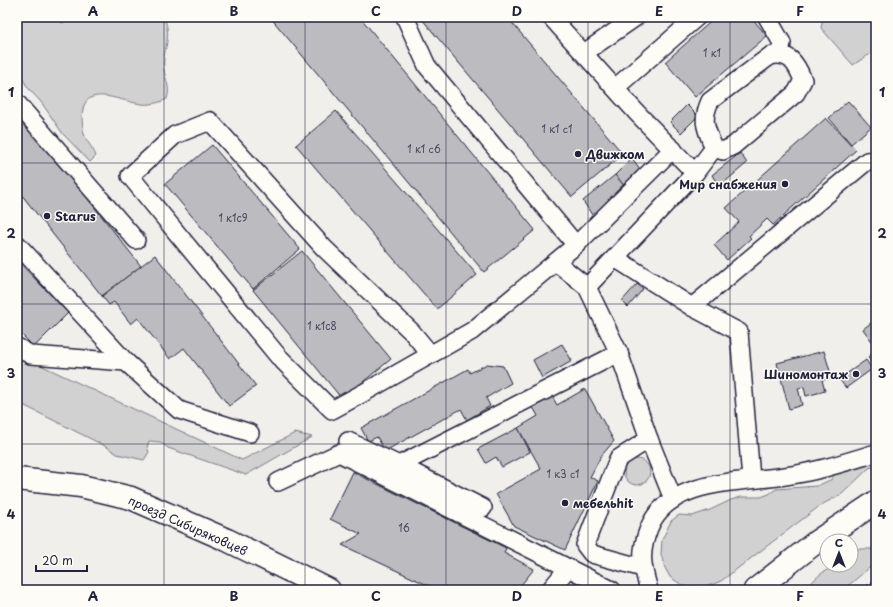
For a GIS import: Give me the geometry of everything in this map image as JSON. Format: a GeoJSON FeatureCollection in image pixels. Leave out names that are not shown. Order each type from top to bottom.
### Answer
{"type":"FeatureCollection","features":[{"type":"Feature","properties":{"kind":"main road","name":"проезд Сибиряковцев"},"geometry":{"type":"LineString","coordinates":[[17,479],[81,486],[131,498],[226,540],[329,590]]}},
{"type":"Feature","properties":{"kind":"main road"},"geometry":{"type":"LineString","coordinates":[[755,590],[816,542],[876,502]]}},
{"type":"Feature","properties":{"kind":"street"},"geometry":{"type":"LineString","coordinates":[[405,17],[426,66],[576,245]]}},
{"type":"Feature","properties":{"kind":"street"},"geometry":{"type":"LineString","coordinates":[[552,17],[615,88],[695,173]]}},
{"type":"Feature","properties":{"kind":"street"},"geometry":{"type":"LineString","coordinates":[[584,53],[636,17]]}},
{"type":"Feature","properties":{"kind":"street"},"geometry":{"type":"LineString","coordinates":[[615,88],[697,17]]}},
{"type":"Feature","properties":{"kind":"street"},"geometry":{"type":"LineString","coordinates":[[767,17],[782,43],[780,54]]}},
{"type":"Feature","properties":{"kind":"street"},"geometry":{"type":"LineString","coordinates":[[780,54],[789,58],[799,70],[803,80],[796,93],[733,146],[723,151],[714,148],[704,124],[706,111],[710,101],[770,56],[780,54]]}},
{"type":"Feature","properties":{"kind":"street"},"geometry":{"type":"LineString","coordinates":[[17,103],[136,240]]}},
{"type":"Feature","properties":{"kind":"street"},"geometry":{"type":"LineString","coordinates":[[431,355],[412,332],[324,248],[210,121],[175,135],[130,176],[278,356],[332,410],[431,355],[472,331],[576,245],[673,149]]}},
{"type":"Feature","properties":{"kind":"street"},"geometry":{"type":"LineString","coordinates":[[587,287],[695,173],[714,148]]}},
{"type":"Feature","properties":{"kind":"street"},"geometry":{"type":"LineString","coordinates":[[692,307],[868,161],[876,160]]}},
{"type":"Feature","properties":{"kind":"street"},"geometry":{"type":"LineString","coordinates":[[17,244],[126,362],[179,410],[250,433]]}},
{"type":"Feature","properties":{"kind":"street"},"geometry":{"type":"LineString","coordinates":[[615,258],[692,307],[739,332],[751,479]]}},
{"type":"Feature","properties":{"kind":"street"},"geometry":{"type":"LineString","coordinates":[[556,262],[587,287],[619,353],[649,439],[673,499]]}},
{"type":"Feature","properties":{"kind":"street"},"geometry":{"type":"LineString","coordinates":[[17,347],[31,355],[126,362]]}},
{"type":"Feature","properties":{"kind":"street"},"geometry":{"type":"LineString","coordinates":[[399,465],[619,353]]}},
{"type":"Feature","properties":{"kind":"street"},"geometry":{"type":"LineString","coordinates":[[643,568],[592,554],[585,545],[618,459],[649,439]]}},
{"type":"Feature","properties":{"kind":"street"},"geometry":{"type":"LineString","coordinates":[[348,441],[483,508]]}},
{"type":"Feature","properties":{"kind":"street"},"geometry":{"type":"LineString","coordinates":[[278,482],[339,453],[607,589]]}},
{"type":"Feature","properties":{"kind":"street"},"geometry":{"type":"LineString","coordinates":[[649,590],[643,568],[642,546],[651,522],[662,506],[673,499],[703,487],[751,479],[785,476],[828,467],[876,453]]}},
{"type":"Feature","properties":{"kind":"street"},"geometry":{"type":"LineString","coordinates":[[550,590],[568,568]]}},
{"type":"Feature","properties":{"kind":"path"},"geometry":{"type":"LineString","coordinates":[[862,590],[876,580]]}},
{"type":"Feature","properties":{"kind":"shaded area"},"geometry":{"type":"Polygon","coordinates":[[[17,17],[53,17],[62,23],[69,20],[71,17],[164,17],[168,32],[164,56],[168,87],[167,99],[161,102],[141,104],[109,97],[99,96],[91,98],[85,103],[82,113],[84,133],[96,156],[90,162],[63,134],[41,102],[28,88],[17,69],[17,17]]]}},
{"type":"Feature","properties":{"kind":"shaded area"},"geometry":{"type":"Polygon","coordinates":[[[823,17],[876,17],[876,50],[853,65],[821,28],[823,17]]]}},
{"type":"Feature","properties":{"kind":"shaded area"},"geometry":{"type":"Polygon","coordinates":[[[17,354],[242,460],[295,433],[312,437],[246,475],[168,448],[160,442],[149,441],[147,447],[149,452],[144,460],[117,454],[107,447],[17,402],[17,354]]]}},
{"type":"Feature","properties":{"kind":"shaded area"},"geometry":{"type":"Polygon","coordinates":[[[876,457],[876,466],[869,468],[842,494],[821,505],[721,581],[711,585],[691,588],[682,585],[670,577],[665,568],[661,554],[662,540],[671,521],[679,515],[692,516],[710,510],[731,500],[741,497],[761,497],[776,489],[817,486],[832,479],[836,469],[876,457]]]}},
{"type":"Feature","properties":{"kind":"shaded area"},"geometry":{"type":"Polygon","coordinates":[[[637,459],[646,463],[650,472],[646,481],[637,485],[628,481],[624,472],[628,463],[637,459]]]}},
{"type":"Feature","properties":{"kind":"shaded area"},"geometry":{"type":"Polygon","coordinates":[[[859,549],[872,549],[876,552],[875,563],[843,590],[806,590],[822,573],[859,573],[859,549]]]}},
{"type":"Feature","properties":{"kind":"building"},"geometry":{"type":"Polygon","coordinates":[[[270,17],[360,17],[535,230],[484,272],[270,17]]]}},
{"type":"Feature","properties":{"kind":"building"},"geometry":{"type":"Polygon","coordinates":[[[507,17],[623,154],[572,197],[421,18],[507,17]]]}},
{"type":"Feature","properties":{"kind":"building"},"geometry":{"type":"Polygon","coordinates":[[[716,17],[751,17],[767,36],[695,97],[665,62],[716,17]]]}},
{"type":"Feature","properties":{"kind":"building"},"geometry":{"type":"Polygon","coordinates":[[[848,101],[871,127],[851,144],[829,118],[848,101]]]}},
{"type":"Feature","properties":{"kind":"building"},"geometry":{"type":"Polygon","coordinates":[[[687,105],[698,116],[681,133],[670,122],[687,105]]]}},
{"type":"Feature","properties":{"kind":"building"},"geometry":{"type":"Polygon","coordinates":[[[17,109],[141,266],[102,296],[17,189],[17,109]]]}},
{"type":"Feature","properties":{"kind":"building"},"geometry":{"type":"Polygon","coordinates":[[[336,111],[477,275],[437,309],[296,145],[336,111]]]}},
{"type":"Feature","properties":{"kind":"building"},"geometry":{"type":"Polygon","coordinates":[[[826,118],[856,150],[773,225],[767,219],[749,236],[751,238],[727,260],[714,245],[739,222],[726,208],[826,118]]]}},
{"type":"Feature","properties":{"kind":"building"},"geometry":{"type":"Polygon","coordinates":[[[212,145],[300,249],[253,289],[165,184],[212,145]]]}},
{"type":"Feature","properties":{"kind":"building"},"geometry":{"type":"Polygon","coordinates":[[[740,153],[747,163],[719,187],[712,175],[740,153]]]}},
{"type":"Feature","properties":{"kind":"building"},"geometry":{"type":"Polygon","coordinates":[[[632,158],[643,173],[627,189],[615,175],[632,158]]]}},
{"type":"Feature","properties":{"kind":"building"},"geometry":{"type":"Polygon","coordinates":[[[615,175],[627,189],[594,218],[583,201],[615,175]]]}},
{"type":"Feature","properties":{"kind":"building"},"geometry":{"type":"Polygon","coordinates":[[[302,251],[391,359],[342,399],[253,290],[302,251]]]}},
{"type":"Feature","properties":{"kind":"building"},"geometry":{"type":"Polygon","coordinates":[[[155,255],[256,386],[229,406],[184,348],[170,359],[138,318],[131,324],[114,302],[109,305],[102,296],[155,255]]]}},
{"type":"Feature","properties":{"kind":"building"},"geometry":{"type":"Polygon","coordinates":[[[17,260],[68,313],[34,347],[17,330],[17,260]]]}},
{"type":"Feature","properties":{"kind":"building"},"geometry":{"type":"Polygon","coordinates":[[[637,284],[643,289],[628,307],[622,301],[637,284]]]}},
{"type":"Feature","properties":{"kind":"building"},"geometry":{"type":"Polygon","coordinates":[[[875,320],[876,321],[876,347],[863,329],[875,320]]]}},
{"type":"Feature","properties":{"kind":"building"},"geometry":{"type":"Polygon","coordinates":[[[562,344],[572,361],[542,378],[533,360],[562,344]]]}},
{"type":"Feature","properties":{"kind":"building"},"geometry":{"type":"Polygon","coordinates":[[[824,351],[832,378],[822,380],[825,391],[806,396],[804,387],[798,388],[802,405],[789,409],[777,363],[824,351]]]}},
{"type":"Feature","properties":{"kind":"building"},"geometry":{"type":"Polygon","coordinates":[[[876,351],[876,369],[868,357],[876,351]]]}},
{"type":"Feature","properties":{"kind":"building","name":"Шиномонтаж"},"geometry":{"type":"Polygon","coordinates":[[[866,360],[872,369],[846,388],[839,379],[866,360]]]}},
{"type":"Feature","properties":{"kind":"building"},"geometry":{"type":"Polygon","coordinates":[[[487,364],[503,366],[511,383],[486,398],[490,406],[467,420],[461,409],[385,451],[377,437],[368,441],[361,428],[468,369],[470,373],[487,364]]]}},
{"type":"Feature","properties":{"kind":"building"},"geometry":{"type":"Polygon","coordinates":[[[585,389],[614,441],[601,456],[590,477],[598,481],[565,550],[514,526],[496,494],[541,469],[518,428],[538,416],[530,402],[549,391],[557,405],[585,389]]]}},
{"type":"Feature","properties":{"kind":"building"},"geometry":{"type":"Polygon","coordinates":[[[518,428],[530,452],[502,467],[496,457],[486,463],[478,449],[518,428]]]}},
{"type":"Feature","properties":{"kind":"building"},"geometry":{"type":"Polygon","coordinates":[[[353,472],[506,548],[504,553],[534,569],[517,590],[438,590],[342,545],[361,534],[330,519],[353,472]]]}},
{"type":"Feature","properties":{"kind":"place","name":"Движком"},"geometry":{"type":"Point","coordinates":[578,154]}},
{"type":"Feature","properties":{"kind":"place","name":"Мир снабжения"},"geometry":{"type":"Point","coordinates":[785,184]}},
{"type":"Feature","properties":{"kind":"place","name":"Starus"},"geometry":{"type":"Point","coordinates":[47,216]}},
{"type":"Feature","properties":{"kind":"place","name":"Шиномонтаж"},"geometry":{"type":"Point","coordinates":[856,374]}},
{"type":"Feature","properties":{"kind":"place","name":"мебельhit"},"geometry":{"type":"Point","coordinates":[565,503]}}]}
